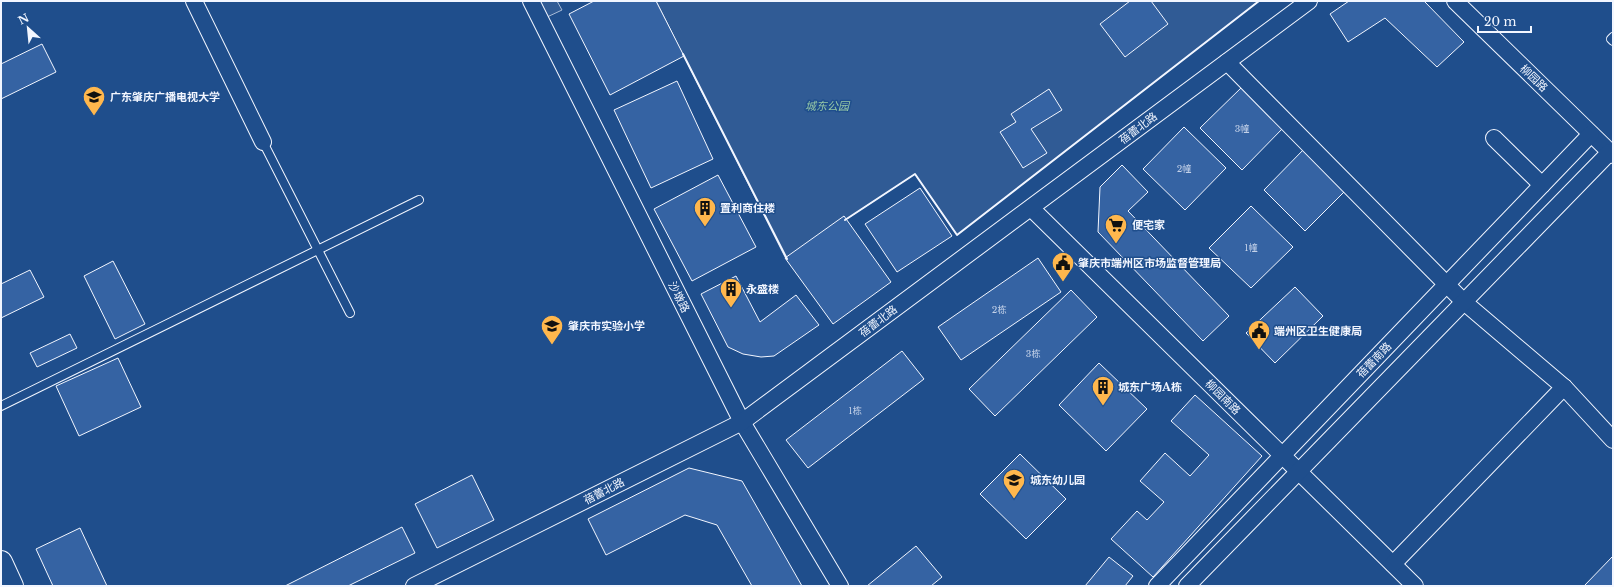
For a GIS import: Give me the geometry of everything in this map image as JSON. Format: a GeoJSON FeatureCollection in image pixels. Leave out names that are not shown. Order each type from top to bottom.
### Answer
{"type":"FeatureCollection","features":[{"type":"Feature","properties":{"kind":"main road"},"geometry":{"type":"LineString","coordinates":[[1,562],[12,586]]}},
{"type":"Feature","properties":{"kind":"street"},"geometry":{"type":"LineString","coordinates":[[194,1],[263,142]]}},
{"type":"Feature","properties":{"kind":"street","name":"沙墩路"},"geometry":{"type":"LineString","coordinates":[[531,1],[742,422],[840,586]]}},
{"type":"Feature","properties":{"kind":"street","name":"蓓蕾北路"},"geometry":{"type":"LineString","coordinates":[[414,586],[742,422],[1309,1]]}},
{"type":"Feature","properties":{"kind":"street","name":"柳园路"},"geometry":{"type":"LineString","coordinates":[[1455,1],[1612,154]]}},
{"type":"Feature","properties":{"kind":"street"},"geometry":{"type":"LineString","coordinates":[[1227,62],[1464,302],[1564,387],[1613,440]]}},
{"type":"Feature","properties":{"kind":"street","name":"蓓蕾南路"},"geometry":{"type":"LineString","coordinates":[[1157,586],[1591,134]]}},
{"type":"Feature","properties":{"kind":"street"},"geometry":{"type":"LineString","coordinates":[[1494,138],[1542,185]]}},
{"type":"Feature","properties":{"kind":"street"},"geometry":{"type":"LineString","coordinates":[[1187,586],[1464,302],[1612,154]]}},
{"type":"Feature","properties":{"kind":"street","name":"柳园南路"},"geometry":{"type":"LineString","coordinates":[[1031,208],[1416,586]]}},
{"type":"Feature","properties":{"kind":"street"},"geometry":{"type":"LineString","coordinates":[[1393,564],[1564,387]]}},
{"type":"Feature","properties":{"kind":"lane"},"geometry":{"type":"LineString","coordinates":[[1613,37],[1611,39],[1613,41]]}},
{"type":"Feature","properties":{"kind":"lane"},"geometry":{"type":"LineString","coordinates":[[263,142],[350,313]]}},
{"type":"Feature","properties":{"kind":"lane"},"geometry":{"type":"LineString","coordinates":[[1,406],[419,200]]}},
{"type":"Feature","properties":{"kind":"shaded area"},"geometry":{"type":"Polygon","coordinates":[[[536,1],[557,1],[562,10],[545,18],[536,1]]]}},
{"type":"Feature","properties":{"kind":"shaded area","name":"城东公园"},"geometry":{"type":"Polygon","coordinates":[[[656,1],[1259,1],[957,235],[915,174],[786,259],[656,1]]]}},
{"type":"Feature","properties":{"kind":"building"},"geometry":{"type":"Polygon","coordinates":[[[594,1],[656,1],[684,56],[610,95],[569,14],[594,1]]]}},
{"type":"Feature","properties":{"kind":"building"},"geometry":{"type":"Polygon","coordinates":[[[1130,1],[1151,1],[1168,24],[1125,57],[1100,24],[1130,1]]]}},
{"type":"Feature","properties":{"kind":"building"},"geometry":{"type":"Polygon","coordinates":[[[1349,1],[1424,1],[1464,42],[1437,67],[1385,18],[1348,42],[1330,14],[1349,1]]]}},
{"type":"Feature","properties":{"kind":"building"},"geometry":{"type":"Polygon","coordinates":[[[42,44],[56,72],[1,99],[1,64],[42,44]]]}},
{"type":"Feature","properties":{"kind":"building"},"geometry":{"type":"Polygon","coordinates":[[[677,81],[713,159],[651,188],[614,110],[677,81]]]}},
{"type":"Feature","properties":{"kind":"building"},"geometry":{"type":"Polygon","coordinates":[[[1242,87],[1284,127],[1242,170],[1200,128],[1242,87]]]}},
{"type":"Feature","properties":{"kind":"building"},"geometry":{"type":"Polygon","coordinates":[[[1049,89],[1062,110],[1031,129],[1047,153],[1023,168],[1000,132],[1016,122],[1011,114],[1049,89]]]}},
{"type":"Feature","properties":{"kind":"building"},"geometry":{"type":"Polygon","coordinates":[[[1184,127],[1226,168],[1185,210],[1143,169],[1184,127]]]}},
{"type":"Feature","properties":{"kind":"building"},"geometry":{"type":"Polygon","coordinates":[[[1305,148],[1347,189],[1305,231],[1264,190],[1305,148]]]}},
{"type":"Feature","properties":{"kind":"building"},"geometry":{"type":"Polygon","coordinates":[[[1122,165],[1148,192],[1128,211],[1229,316],[1203,341],[1098,232],[1100,187],[1122,165]]]}},
{"type":"Feature","properties":{"kind":"building","name":"置利商住楼"},"geometry":{"type":"Polygon","coordinates":[[[718,175],[756,247],[692,281],[654,209],[718,175]]]}},
{"type":"Feature","properties":{"kind":"building"},"geometry":{"type":"Polygon","coordinates":[[[920,188],[952,236],[897,272],[865,224],[920,188]]]}},
{"type":"Feature","properties":{"kind":"building"},"geometry":{"type":"Polygon","coordinates":[[[1251,206],[1293,247],[1251,288],[1209,248],[1251,206]]]}},
{"type":"Feature","properties":{"kind":"building"},"geometry":{"type":"Polygon","coordinates":[[[844,216],[891,282],[833,324],[785,258],[844,216]]]}},
{"type":"Feature","properties":{"kind":"building"},"geometry":{"type":"Polygon","coordinates":[[[1038,258],[1061,292],[961,360],[938,327],[1038,258]]]}},
{"type":"Feature","properties":{"kind":"building"},"geometry":{"type":"Polygon","coordinates":[[[113,261],[145,324],[115,339],[84,276],[113,261]]]}},
{"type":"Feature","properties":{"kind":"building"},"geometry":{"type":"Polygon","coordinates":[[[30,270],[44,297],[1,318],[1,284],[30,270]]]}},
{"type":"Feature","properties":{"kind":"building","name":"永盛楼"},"geometry":{"type":"Polygon","coordinates":[[[736,276],[760,322],[796,295],[819,325],[774,356],[761,357],[743,354],[728,347],[701,294],[736,276]]]}},
{"type":"Feature","properties":{"kind":"building"},"geometry":{"type":"Polygon","coordinates":[[[1295,287],[1323,316],[1275,363],[1246,333],[1295,287]]]}},
{"type":"Feature","properties":{"kind":"building"},"geometry":{"type":"Polygon","coordinates":[[[1071,290],[1097,317],[995,416],[969,389],[1071,290]]]}},
{"type":"Feature","properties":{"kind":"building"},"geometry":{"type":"Polygon","coordinates":[[[70,334],[77,348],[37,367],[30,353],[70,334]]]}},
{"type":"Feature","properties":{"kind":"building"},"geometry":{"type":"Polygon","coordinates":[[[902,351],[924,379],[808,468],[786,440],[902,351]]]}},
{"type":"Feature","properties":{"kind":"building"},"geometry":{"type":"Polygon","coordinates":[[[118,358],[141,407],[79,436],[56,386],[118,358]]]}},
{"type":"Feature","properties":{"kind":"building","name":"城东广场A栋"},"geometry":{"type":"Polygon","coordinates":[[[1099,363],[1147,409],[1106,451],[1059,405],[1099,363]]]}},
{"type":"Feature","properties":{"kind":"building"},"geometry":{"type":"Polygon","coordinates":[[[1195,395],[1262,456],[1153,577],[1111,539],[1137,511],[1147,520],[1164,502],[1140,481],[1165,453],[1190,476],[1209,455],[1171,421],[1195,395]]]}},
{"type":"Feature","properties":{"kind":"building"},"geometry":{"type":"Polygon","coordinates":[[[1020,454],[1066,499],[1026,539],[980,494],[1020,454]]]}},
{"type":"Feature","properties":{"kind":"building"},"geometry":{"type":"Polygon","coordinates":[[[689,468],[742,481],[802,586],[752,586],[717,525],[685,515],[606,555],[588,519],[689,468]]]}},
{"type":"Feature","properties":{"kind":"building"},"geometry":{"type":"Polygon","coordinates":[[[472,475],[494,520],[437,548],[415,504],[472,475]]]}},
{"type":"Feature","properties":{"kind":"building"},"geometry":{"type":"Polygon","coordinates":[[[402,527],[415,553],[348,586],[285,586],[402,527]]]}},
{"type":"Feature","properties":{"kind":"building"},"geometry":{"type":"Polygon","coordinates":[[[80,528],[107,586],[53,586],[36,549],[80,528]]]}},
{"type":"Feature","properties":{"kind":"building"},"geometry":{"type":"Polygon","coordinates":[[[916,546],[942,577],[931,586],[867,586],[916,546]]]}},
{"type":"Feature","properties":{"kind":"building"},"geometry":{"type":"Polygon","coordinates":[[[1613,556],[1613,586],[1584,586],[1613,556]]]}},
{"type":"Feature","properties":{"kind":"building"},"geometry":{"type":"Polygon","coordinates":[[[1109,557],[1133,576],[1125,586],[1085,586],[1109,557]]]}},
{"type":"Feature","properties":{"kind":"wall"},"geometry":{"type":"LineString","coordinates":[[845,220],[915,174],[957,235],[1259,1]]}},
{"type":"Feature","properties":{"kind":"wall"},"geometry":{"type":"LineString","coordinates":[[683,54],[787,259]]}},
{"type":"Feature","properties":{"kind":"place","name":"广东肇庆广播电视大学"},"geometry":{"type":"Point","coordinates":[94,116]}},
{"type":"Feature","properties":{"kind":"place","name":"置利商住楼"},"geometry":{"type":"Point","coordinates":[705,228]}},
{"type":"Feature","properties":{"kind":"place","name":"便宅家"},"geometry":{"type":"Point","coordinates":[1116,244]}},
{"type":"Feature","properties":{"kind":"place","name":"肇庆市端州区市场监督管理局"},"geometry":{"type":"Point","coordinates":[1063,282]}},
{"type":"Feature","properties":{"kind":"place","name":"永盛楼"},"geometry":{"type":"Point","coordinates":[731,308]}},
{"type":"Feature","properties":{"kind":"place","name":"肇庆市实验小学"},"geometry":{"type":"Point","coordinates":[552,346]}},
{"type":"Feature","properties":{"kind":"place","name":"端州区卫生健康局"},"geometry":{"type":"Point","coordinates":[1259,350]}},
{"type":"Feature","properties":{"kind":"place","name":"城东广场A栋"},"geometry":{"type":"Point","coordinates":[1103,406]}},
{"type":"Feature","properties":{"kind":"place","name":"城东幼儿园"},"geometry":{"type":"Point","coordinates":[1014,500]}}]}
